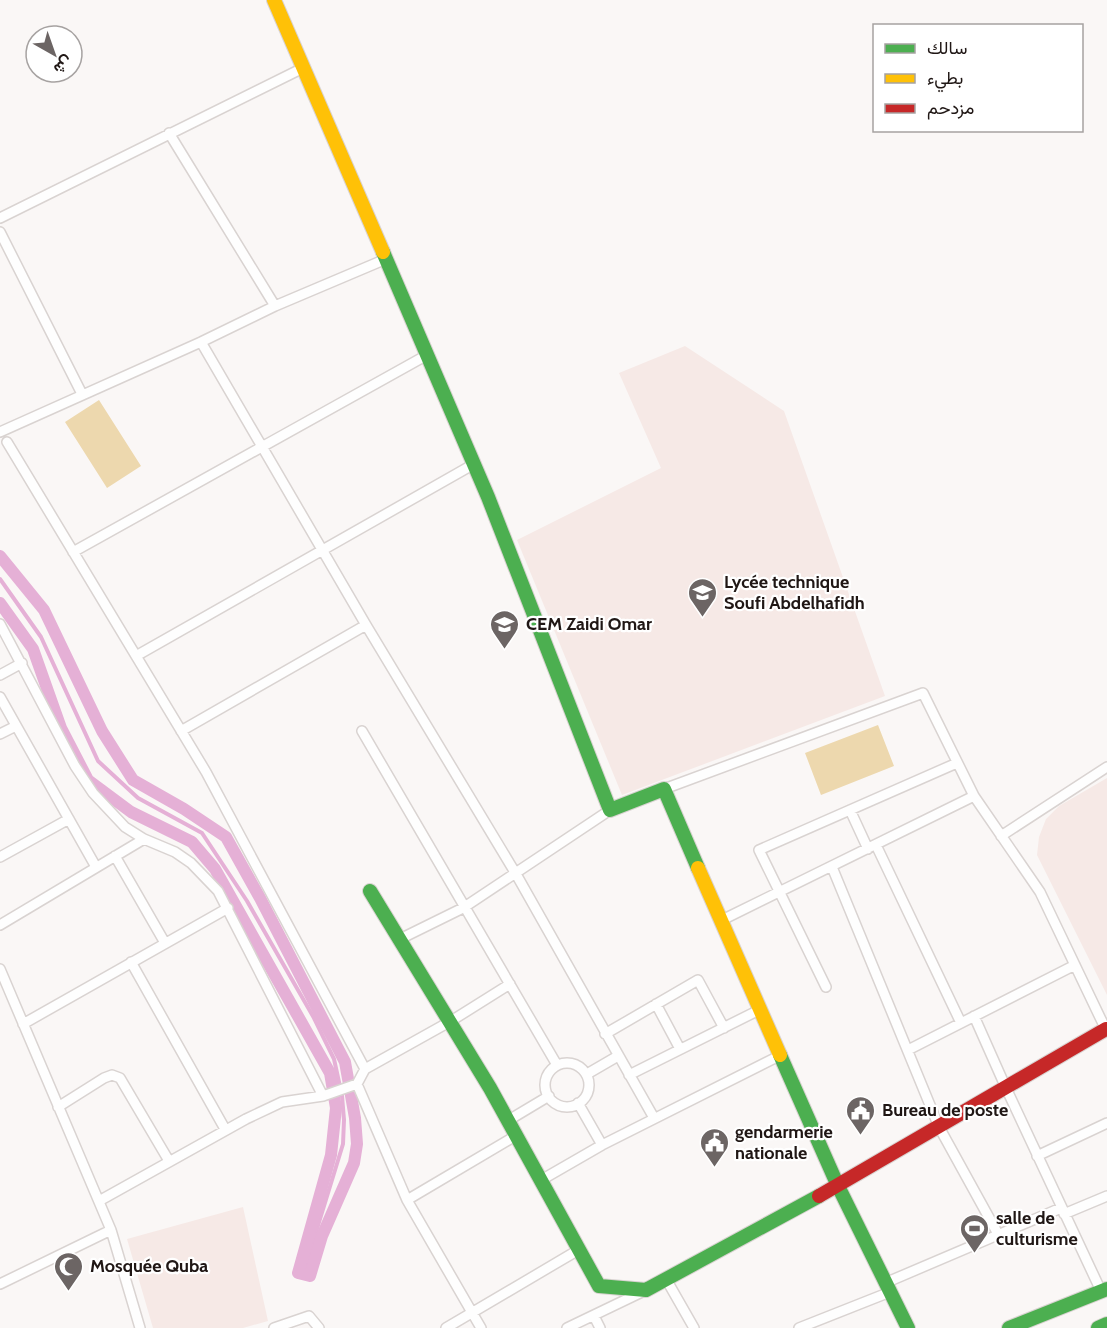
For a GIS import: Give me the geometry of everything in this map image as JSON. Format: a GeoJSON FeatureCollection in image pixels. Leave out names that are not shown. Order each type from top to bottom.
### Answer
{"type":"FeatureCollection","features":[{"type":"Feature","properties":{"kind":"street"},"geometry":{"type":"LineString","coordinates":[[274,0],[474,464],[610,810]]}},
{"type":"Feature","properties":{"kind":"street"},"geometry":{"type":"LineString","coordinates":[[0,218],[169,132],[303,68]]}},
{"type":"Feature","properties":{"kind":"street"},"geometry":{"type":"LineString","coordinates":[[169,132],[276,306]]}},
{"type":"Feature","properties":{"kind":"street"},"geometry":{"type":"LineString","coordinates":[[0,232],[82,394]]}},
{"type":"Feature","properties":{"kind":"street"},"geometry":{"type":"LineString","coordinates":[[0,432],[276,306],[386,259]]}},
{"type":"Feature","properties":{"kind":"street"},"geometry":{"type":"LineString","coordinates":[[201,342],[366,625],[516,874],[654,1118]]}},
{"type":"Feature","properties":{"kind":"street"},"geometry":{"type":"LineString","coordinates":[[73,552],[427,355]]}},
{"type":"Feature","properties":{"kind":"street"},"geometry":{"type":"LineString","coordinates":[[7,442],[206,772],[365,1070]]}},
{"type":"Feature","properties":{"kind":"street"},"geometry":{"type":"LineString","coordinates":[[136,656],[474,464]]}},
{"type":"Feature","properties":{"kind":"street"},"geometry":{"type":"LineString","coordinates":[[0,624],[75,766],[93,793],[125,827],[144,839],[175,852],[191,863],[218,891],[323,1096]]}},
{"type":"Feature","properties":{"kind":"street"},"geometry":{"type":"LineString","coordinates":[[181,731],[366,625]]}},
{"type":"Feature","properties":{"kind":"street"},"geometry":{"type":"LineString","coordinates":[[0,675],[22,663]]}},
{"type":"Feature","properties":{"kind":"street"},"geometry":{"type":"LineString","coordinates":[[398,940],[464,908],[610,810],[923,693],[974,796],[1040,892],[1106,1031],[838,1186],[646,1290],[567,1328]]}},
{"type":"Feature","properties":{"kind":"street"},"geometry":{"type":"LineString","coordinates":[[0,697],[96,867]]}},
{"type":"Feature","properties":{"kind":"street"},"geometry":{"type":"LineString","coordinates":[[0,734],[16,726]]}},
{"type":"Feature","properties":{"kind":"street"},"geometry":{"type":"LineString","coordinates":[[362,731],[557,1065]]}},
{"type":"Feature","properties":{"kind":"street"},"geometry":{"type":"LineString","coordinates":[[826,987],[759,850],[957,763]]}},
{"type":"Feature","properties":{"kind":"street"},"geometry":{"type":"LineString","coordinates":[[1001,836],[1107,767]]}},
{"type":"Feature","properties":{"kind":"street"},"geometry":{"type":"LineString","coordinates":[[664,789],[838,1186],[908,1328]]}},
{"type":"Feature","properties":{"kind":"street"},"geometry":{"type":"LineString","coordinates":[[722,920],[974,796]]}},
{"type":"Feature","properties":{"kind":"street"},"geometry":{"type":"LineString","coordinates":[[850,810],[872,847],[961,1023]]}},
{"type":"Feature","properties":{"kind":"street"},"geometry":{"type":"LineString","coordinates":[[0,857],[69,819]]}},
{"type":"Feature","properties":{"kind":"street"},"geometry":{"type":"LineString","coordinates":[[0,925],[144,839]]}},
{"type":"Feature","properties":{"kind":"street"},"geometry":{"type":"LineString","coordinates":[[115,856],[165,943]]}},
{"type":"Feature","properties":{"kind":"street"},"geometry":{"type":"LineString","coordinates":[[832,867],[939,1127],[998,1234]]}},
{"type":"Feature","properties":{"kind":"street"},"geometry":{"type":"LineString","coordinates":[[370,891],[398,940],[451,1021],[518,1135],[599,1286],[646,1290]]}},
{"type":"Feature","properties":{"kind":"street"},"geometry":{"type":"LineString","coordinates":[[23,1024],[228,908]]}},
{"type":"Feature","properties":{"kind":"street"},"geometry":{"type":"LineString","coordinates":[[130,962],[225,1129]]}},
{"type":"Feature","properties":{"kind":"street"},"geometry":{"type":"LineString","coordinates":[[908,1050],[1075,965]]}},
{"type":"Feature","properties":{"kind":"street"},"geometry":{"type":"LineString","coordinates":[[0,969],[111,1230],[140,1328]]}},
{"type":"Feature","properties":{"kind":"street"},"geometry":{"type":"LineString","coordinates":[[605,1034],[698,980],[724,1028]]}},
{"type":"Feature","properties":{"kind":"street"},"geometry":{"type":"LineString","coordinates":[[99,1202],[225,1129],[282,1102],[323,1096],[354,1085],[365,1070],[510,984]]}},
{"type":"Feature","properties":{"kind":"street"},"geometry":{"type":"LineString","coordinates":[[656,1004],[680,1049]]}},
{"type":"Feature","properties":{"kind":"street"},"geometry":{"type":"LineString","coordinates":[[629,1075],[761,1009]]}},
{"type":"Feature","properties":{"kind":"street"},"geometry":{"type":"LineString","coordinates":[[974,1016],[1063,1211],[1104,1290],[1009,1328]]}},
{"type":"Feature","properties":{"kind":"street"},"geometry":{"type":"LineString","coordinates":[[543,1179],[602,1145],[781,1055]]}},
{"type":"Feature","properties":{"kind":"street"},"geometry":{"type":"LineString","coordinates":[[587,1074],[618,1056]]}},
{"type":"Feature","properties":{"kind":"street"},"geometry":{"type":"LineString","coordinates":[[574,1064],[587,1074],[588,1093],[573,1106],[560,1106],[549,1096],[545,1087],[548,1074],[557,1065],[574,1064]]}},
{"type":"Feature","properties":{"kind":"street"},"geometry":{"type":"LineString","coordinates":[[58,1107],[104,1078],[112,1075],[120,1078],[169,1161]]}},
{"type":"Feature","properties":{"kind":"street"},"geometry":{"type":"LineString","coordinates":[[354,1085],[407,1200],[482,1328]]}},
{"type":"Feature","properties":{"kind":"street"},"geometry":{"type":"LineString","coordinates":[[509,1120],[549,1096]]}},
{"type":"Feature","properties":{"kind":"street"},"geometry":{"type":"LineString","coordinates":[[578,1103],[602,1145]]}},
{"type":"Feature","properties":{"kind":"street"},"geometry":{"type":"LineString","coordinates":[[1037,1156],[1107,1123]]}},
{"type":"Feature","properties":{"kind":"street"},"geometry":{"type":"LineString","coordinates":[[407,1200],[518,1135]]}},
{"type":"Feature","properties":{"kind":"street"},"geometry":{"type":"LineString","coordinates":[[799,1328],[998,1234],[1107,1196]]}},
{"type":"Feature","properties":{"kind":"street"},"geometry":{"type":"LineString","coordinates":[[0,1284],[111,1230]]}},
{"type":"Feature","properties":{"kind":"street"},"geometry":{"type":"LineString","coordinates":[[446,1328],[580,1249]]}},
{"type":"Feature","properties":{"kind":"street"},"geometry":{"type":"LineString","coordinates":[[666,1279],[694,1328]]}},
{"type":"Feature","properties":{"kind":"street"},"geometry":{"type":"LineString","coordinates":[[274,1328],[309,1316],[319,1328]]}},
{"type":"Feature","properties":{"kind":"street"},"geometry":{"type":"LineString","coordinates":[[594,1316],[600,1328]]}},
{"type":"Feature","properties":{"kind":"street"},"geometry":{"type":"LineString","coordinates":[[1098,1328],[1107,1324]]}},
{"type":"Feature","properties":{"kind":"shaded area","name":"Lycée technique Soufi Abdelhafidh"},"geometry":{"type":"Polygon","coordinates":[[[685,346],[784,411],[885,696],[622,795],[517,540],[661,468],[619,373],[685,346]]]}},
{"type":"Feature","properties":{"kind":"shaded area"},"geometry":{"type":"Polygon","coordinates":[[[99,400],[141,466],[107,488],[65,422],[99,400]]]}},
{"type":"Feature","properties":{"kind":"shaded area"},"geometry":{"type":"Polygon","coordinates":[[[878,725],[894,766],[821,795],[805,753],[878,725]]]}},
{"type":"Feature","properties":{"kind":"shaded area"},"geometry":{"type":"Polygon","coordinates":[[[1107,778],[1107,995],[1037,855],[1039,837],[1046,819],[1059,806],[1107,778]]]}},
{"type":"Feature","properties":{"kind":"shaded area"},"geometry":{"type":"Polygon","coordinates":[[[243,1207],[268,1321],[243,1328],[153,1328],[127,1239],[243,1207]]]}},
{"type":"Feature","properties":{"kind":"waterway"},"geometry":{"type":"LineString","coordinates":[[0,556],[44,610],[102,731],[133,780],[184,809],[226,837],[345,1062],[355,1118],[357,1144],[354,1163],[322,1236],[310,1276],[298,1273],[331,1155],[336,1108],[330,1073],[215,869],[192,842],[131,812],[88,780],[61,728],[33,649],[0,603]]}},
{"type":"Feature","properties":{"kind":"waterway"},"geometry":{"type":"LineString","coordinates":[[0,579],[41,637],[98,761],[138,798],[202,833],[247,901],[314,1018],[334,1059],[342,1096],[343,1144],[305,1268]]}},
{"type":"Feature","properties":{"kind":"traffic: fast"},"geometry":{"type":"LineString","coordinates":[[383,252],[488,497],[610,810],[664,789],[698,868]]}},
{"type":"Feature","properties":{"kind":"traffic: fast"},"geometry":{"type":"LineString","coordinates":[[370,891],[490,1088],[599,1286],[646,1290],[819,1196]]}},
{"type":"Feature","properties":{"kind":"traffic: fast"},"geometry":{"type":"LineString","coordinates":[[780,1055],[838,1186],[908,1328]]}},
{"type":"Feature","properties":{"kind":"traffic: fast"},"geometry":{"type":"LineString","coordinates":[[1009,1328],[1107,1289]]}},
{"type":"Feature","properties":{"kind":"traffic: fast"},"geometry":{"type":"LineString","coordinates":[[1098,1328],[1107,1324]]}},
{"type":"Feature","properties":{"kind":"traffic: slow"},"geometry":{"type":"LineString","coordinates":[[274,0],[383,252]]}},
{"type":"Feature","properties":{"kind":"traffic: slow"},"geometry":{"type":"LineString","coordinates":[[698,868],[780,1055]]}},
{"type":"Feature","properties":{"kind":"traffic: jam"},"geometry":{"type":"LineString","coordinates":[[819,1196],[1106,1029]]}},
{"type":"Feature","properties":{"kind":"place","name":"Lycée technique Soufi Abdelhafidh"},"geometry":{"type":"Point","coordinates":[703,618]}},
{"type":"Feature","properties":{"kind":"place","name":"CEM Zaidi Omar"},"geometry":{"type":"Point","coordinates":[505,650]}},
{"type":"Feature","properties":{"kind":"place","name":"Bureau de poste"},"geometry":{"type":"Point","coordinates":[861,1136]}},
{"type":"Feature","properties":{"kind":"place","name":"gendarmerie nationale"},"geometry":{"type":"Point","coordinates":[714,1168]}},
{"type":"Feature","properties":{"kind":"place","name":"salle de culturisme"},"geometry":{"type":"Point","coordinates":[975,1254]}},
{"type":"Feature","properties":{"kind":"place","name":"Mosquée Quba"},"geometry":{"type":"Point","coordinates":[69,1292]}}]}
